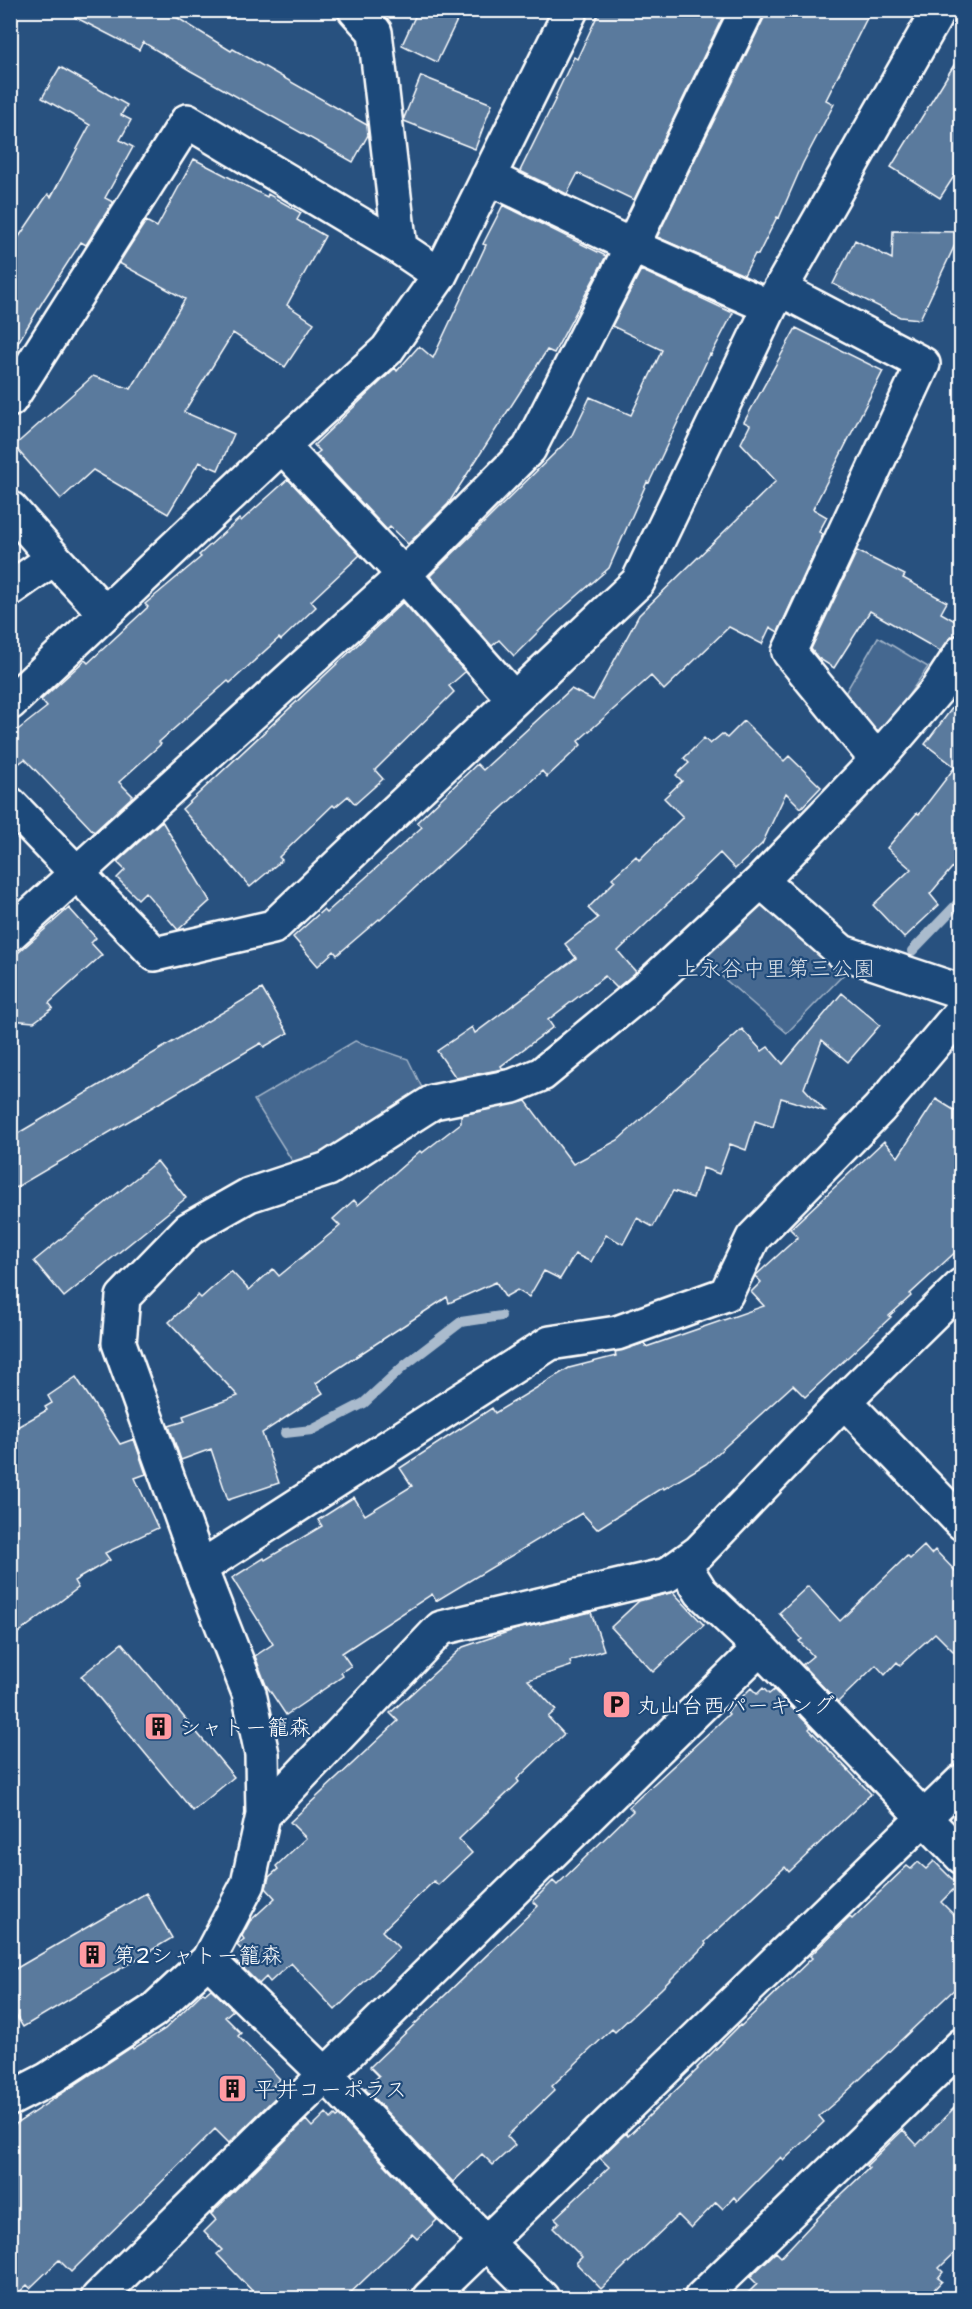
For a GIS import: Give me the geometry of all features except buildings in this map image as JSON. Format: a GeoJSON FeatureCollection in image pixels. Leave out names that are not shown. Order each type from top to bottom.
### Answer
{"type":"FeatureCollection","features":[{"type":"Feature","properties":{"kind":"street"},"geometry":{"type":"LineString","coordinates":[[355,10],[375,33],[400,248]]}},
{"type":"Feature","properties":{"kind":"street"},"geometry":{"type":"LineString","coordinates":[[10,703],[387,350],[440,275],[571,10]]}},
{"type":"Feature","properties":{"kind":"street"},"geometry":{"type":"LineString","coordinates":[[10,934],[404,575],[529,450],[747,10]]}},
{"type":"Feature","properties":{"kind":"street"},"geometry":{"type":"LineString","coordinates":[[10,804],[155,954],[273,927],[638,582],[775,298],[939,10]]}},
{"type":"Feature","properties":{"kind":"street"},"geometry":{"type":"LineString","coordinates":[[10,400],[187,121],[400,248],[440,275]]}},
{"type":"Feature","properties":{"kind":"street"},"geometry":{"type":"LineString","coordinates":[[488,177],[632,246],[775,298],[923,364],[789,652],[877,760]]}},
{"type":"Feature","properties":{"kind":"street"},"geometry":{"type":"LineString","coordinates":[[282,446],[404,575],[513,699]]}},
{"type":"Feature","properties":{"kind":"street"},"geometry":{"type":"LineString","coordinates":[[10,508],[105,613]]}},
{"type":"Feature","properties":{"kind":"street"},"geometry":{"type":"LineString","coordinates":[[10,589],[54,558]]}},
{"type":"Feature","properties":{"kind":"street"},"geometry":{"type":"LineString","coordinates":[[12,2096],[47,2080],[153,2011],[208,1960],[248,1884],[264,1815],[262,1754],[249,1693],[200,1568],[119,1343],[123,1297],[189,1229],[249,1195],[328,1169],[433,1102],[513,1086],[542,1074],[645,989],[761,881],[877,760],[938,690],[962,652]]}},
{"type":"Feature","properties":{"kind":"street"},"geometry":{"type":"LineString","coordinates":[[761,881],[842,952],[962,992]]}},
{"type":"Feature","properties":{"kind":"street"},"geometry":{"type":"LineString","coordinates":[[200,1568],[550,1343],[617,1333],[726,1294],[753,1238],[879,1109],[962,1011]]}},
{"type":"Feature","properties":{"kind":"street"},"geometry":{"type":"LineString","coordinates":[[264,1815],[441,1628],[667,1575],[684,1564],[699,1552],[844,1401],[962,1286]]}},
{"type":"Feature","properties":{"kind":"street"},"geometry":{"type":"LineString","coordinates":[[844,1401],[962,1523]]}},
{"type":"Feature","properties":{"kind":"street"},"geometry":{"type":"LineString","coordinates":[[684,1564],[701,1592],[760,1648],[962,1857]]}},
{"type":"Feature","properties":{"kind":"street"},"geometry":{"type":"LineString","coordinates":[[98,2298],[760,1648]]}},
{"type":"Feature","properties":{"kind":"street"},"geometry":{"type":"LineString","coordinates":[[429,2298],[962,1781]]}},
{"type":"Feature","properties":{"kind":"street"},"geometry":{"type":"LineString","coordinates":[[208,1960],[326,2075],[542,2298]]}},
{"type":"Feature","properties":{"kind":"street"},"geometry":{"type":"LineString","coordinates":[[701,2298],[962,2045]]}},
{"type":"Feature","properties":{"kind":"green space"},"geometry":{"type":"Polygon","coordinates":[[[878,637],[928,667],[876,742],[844,695],[878,637]]]}},
{"type":"Feature","properties":{"kind":"green space","name":"上永谷中里第三公園"},"geometry":{"type":"Polygon","coordinates":[[[762,899],[846,972],[787,1033],[698,956],[762,899]]]}},
{"type":"Feature","properties":{"kind":"green space"},"geometry":{"type":"Polygon","coordinates":[[[355,1041],[408,1059],[425,1094],[368,1129],[296,1167],[254,1100],[355,1041]]]}},
{"type":"Feature","properties":{"kind":"waterway"},"geometry":{"type":"LineString","coordinates":[[912,951],[962,899]]}},
{"type":"Feature","properties":{"kind":"waterway"},"geometry":{"type":"LineString","coordinates":[[285,1433],[312,1430],[364,1403],[405,1365],[461,1322],[501,1316]]}},
{"type":"Feature","properties":{"kind":"place","name":"丸山台西パーキング"},"geometry":{"type":"Point","coordinates":[616,1705]}},
{"type":"Feature","properties":{"kind":"place","name":"シャトー籠森"},"geometry":{"type":"Point","coordinates":[158,1727]}},
{"type":"Feature","properties":{"kind":"place","name":"第2シャトー籠森"},"geometry":{"type":"Point","coordinates":[92,1955]}},
{"type":"Feature","properties":{"kind":"place","name":"平井コーポラス"},"geometry":{"type":"Point","coordinates":[233,2089]}}]}
